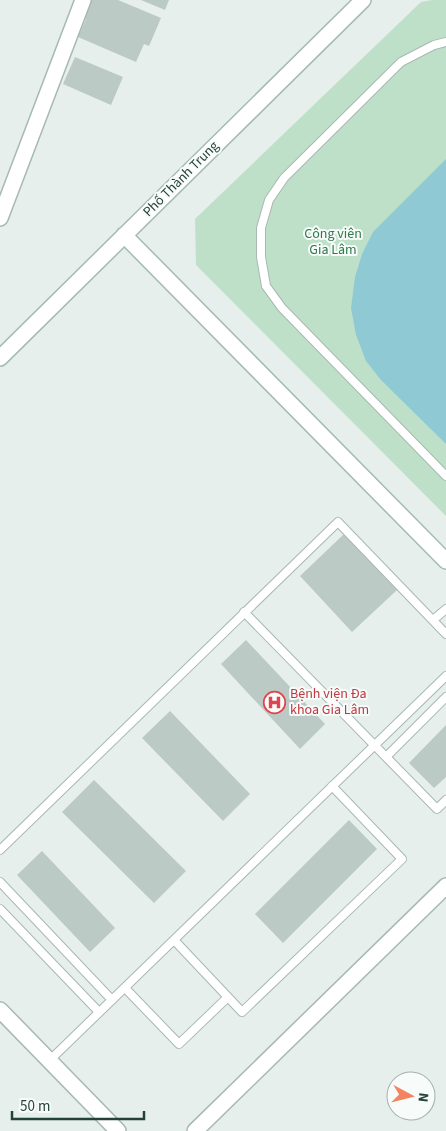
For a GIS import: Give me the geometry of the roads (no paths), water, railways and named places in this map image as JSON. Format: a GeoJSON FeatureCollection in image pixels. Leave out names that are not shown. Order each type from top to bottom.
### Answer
{"type":"FeatureCollection","features":[{"type":"Feature","properties":{"kind":"street"},"geometry":{"type":"LineString","coordinates":[[0,218],[83,0]]}},
{"type":"Feature","properties":{"kind":"street","name":"Phố Thành Trung"},"geometry":{"type":"LineString","coordinates":[[0,358],[363,0]]}},
{"type":"Feature","properties":{"kind":"street"},"geometry":{"type":"LineString","coordinates":[[124,235],[446,561]]}},
{"type":"Feature","properties":{"kind":"street"},"geometry":{"type":"LineString","coordinates":[[196,1131],[446,886]]}},
{"type":"Feature","properties":{"kind":"street"},"geometry":{"type":"LineString","coordinates":[[0,1010],[118,1131]]}},
{"type":"Feature","properties":{"kind":"lane"},"geometry":{"type":"LineString","coordinates":[[446,42],[434,45],[401,62],[301,160],[284,178],[269,200],[260,228],[261,257],[266,286],[282,308],[446,476]]}},
{"type":"Feature","properties":{"kind":"lane"},"geometry":{"type":"LineString","coordinates":[[0,850],[338,522],[446,634]]}},
{"type":"Feature","properties":{"kind":"lane"},"geometry":{"type":"LineString","coordinates":[[433,620],[446,608]]}},
{"type":"Feature","properties":{"kind":"lane"},"geometry":{"type":"LineString","coordinates":[[244,612],[437,809],[446,800]]}},
{"type":"Feature","properties":{"kind":"lane"},"geometry":{"type":"LineString","coordinates":[[49,1060],[446,676]]}},
{"type":"Feature","properties":{"kind":"lane"},"geometry":{"type":"LineString","coordinates":[[386,757],[446,697]]}},
{"type":"Feature","properties":{"kind":"lane"},"geometry":{"type":"LineString","coordinates":[[174,940],[242,1012],[402,859],[332,786]]}},
{"type":"Feature","properties":{"kind":"lane"},"geometry":{"type":"LineString","coordinates":[[0,882],[112,1000]]}},
{"type":"Feature","properties":{"kind":"lane"},"geometry":{"type":"LineString","coordinates":[[0,909],[99,1012]]}},
{"type":"Feature","properties":{"kind":"lane"},"geometry":{"type":"LineString","coordinates":[[124,988],[179,1044],[228,997]]}},
{"type":"Feature","properties":{"kind":"water"},"geometry":{"type":"Polygon","coordinates":[[[446,159],[446,444],[381,380],[366,361],[356,335],[351,308],[355,277],[362,254],[373,232],[446,159]]]}},
{"type":"Feature","properties":{"kind":"place","name":"Bệnh viện Đa khoa Gia Lâm"},"geometry":{"type":"Point","coordinates":[274,702]}},
{"type":"Feature","properties":{"kind":"park label","name":"Công viên Gia Lâm"},"geometry":{"type":"Point","coordinates":[333,242]}}]}
